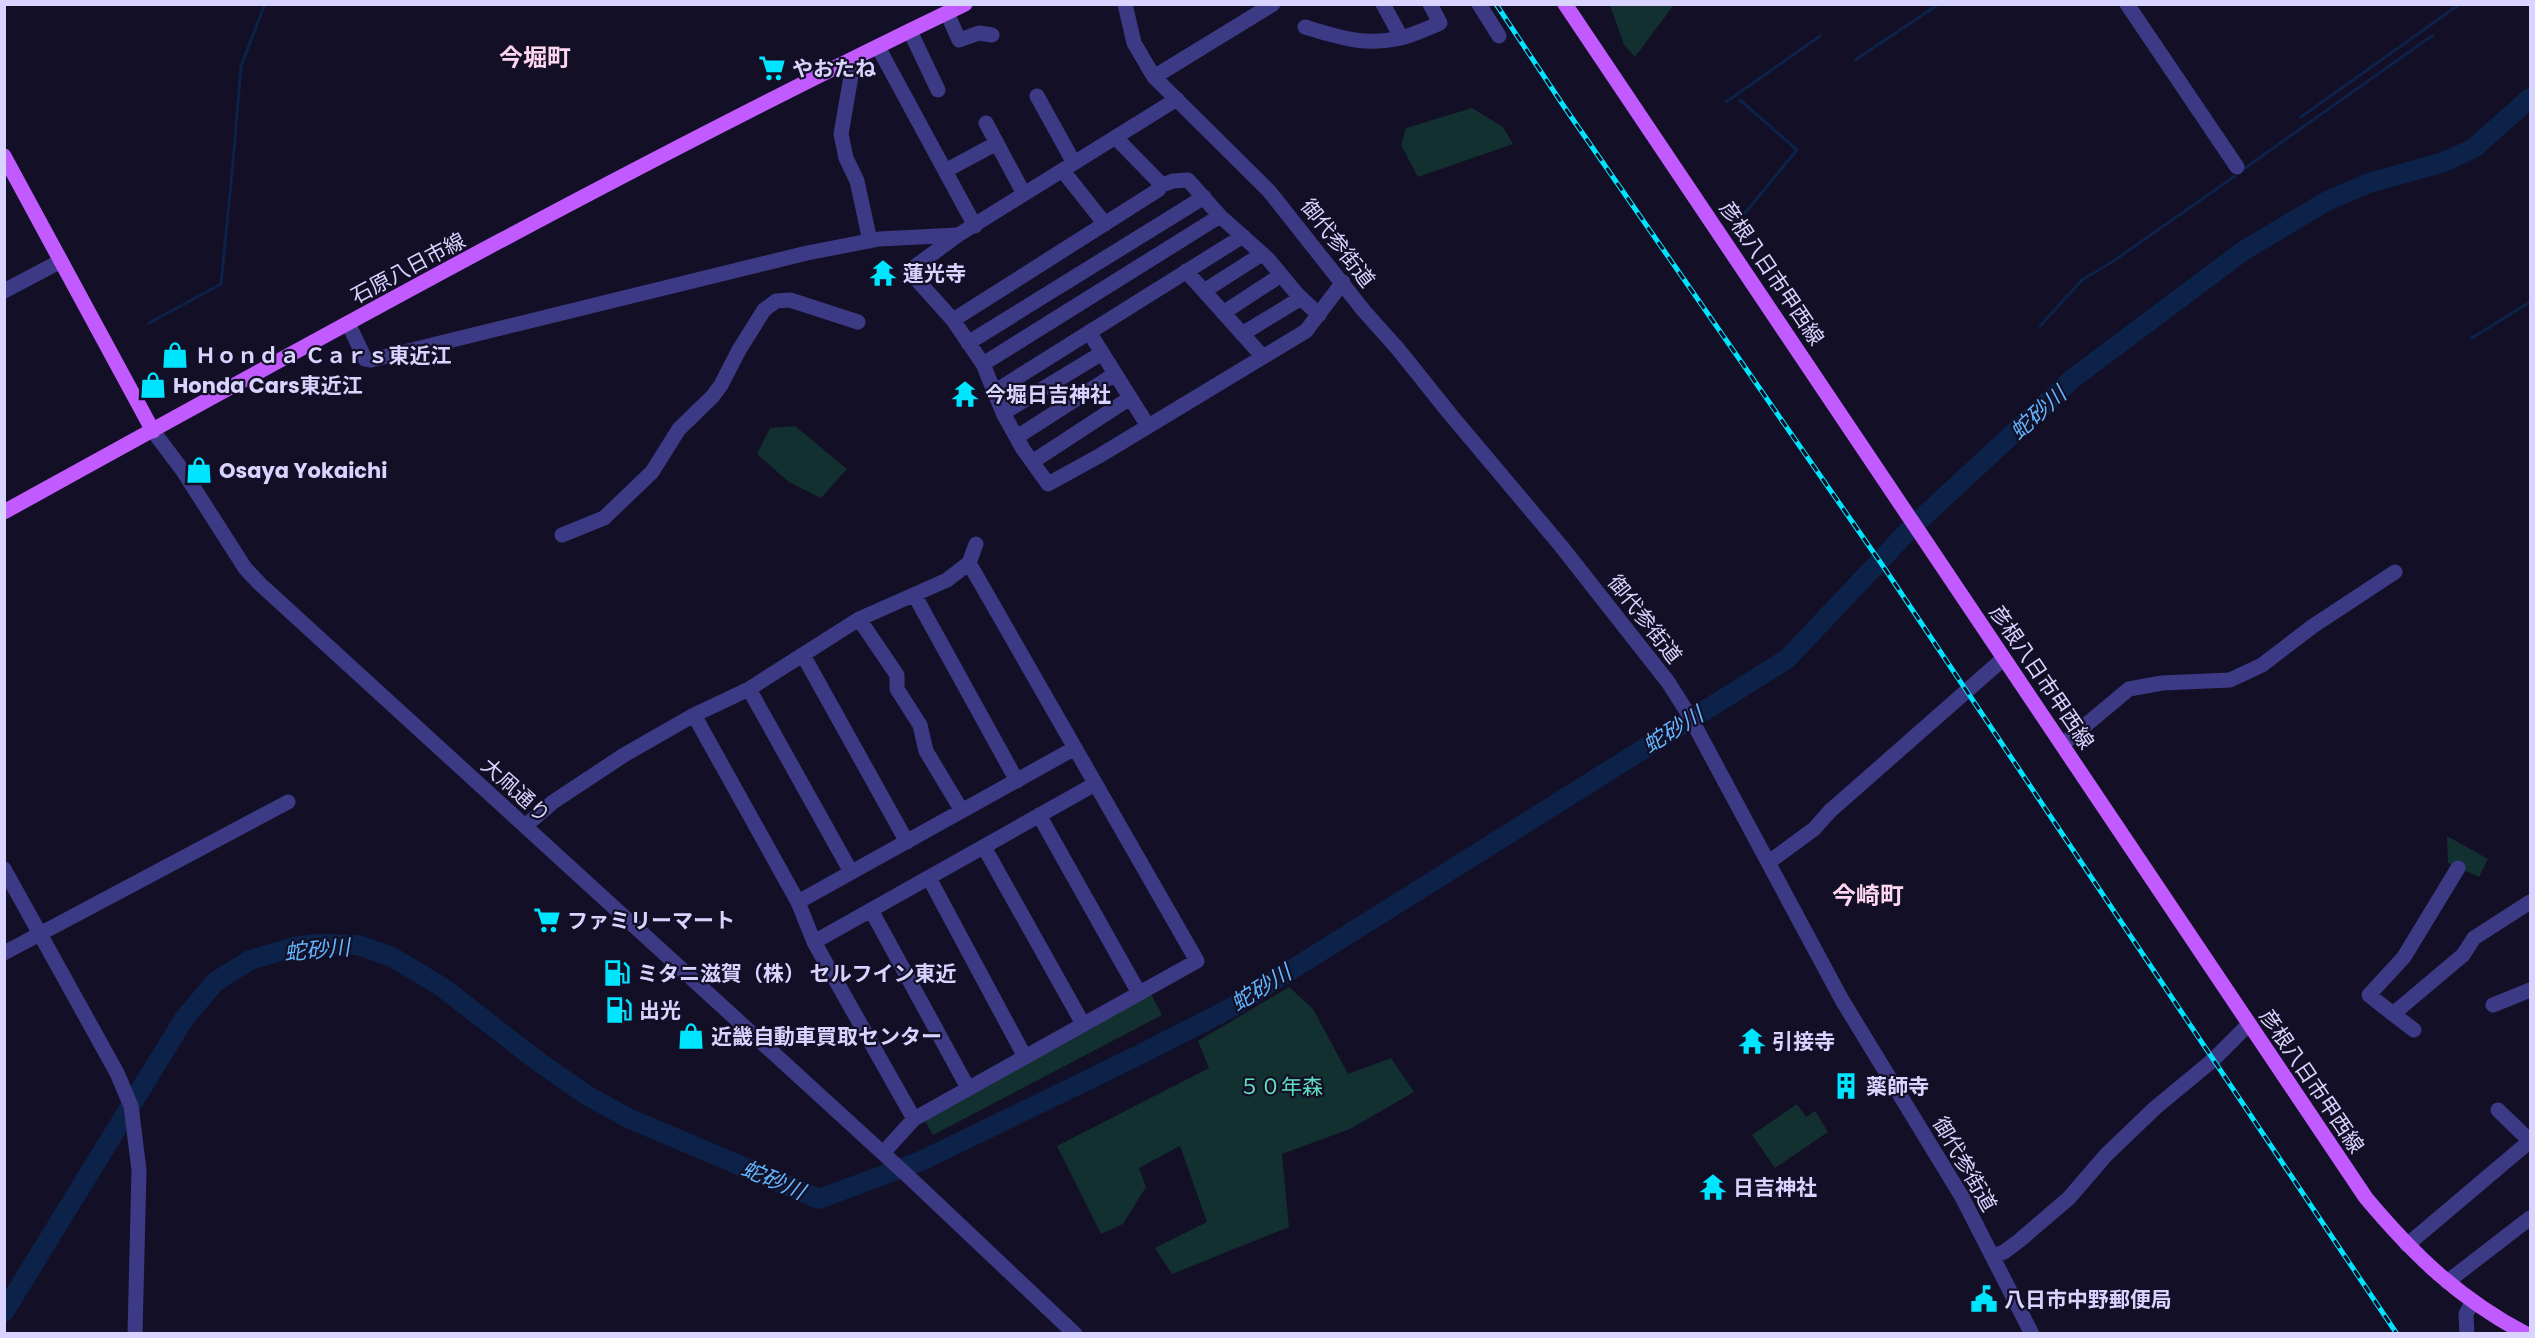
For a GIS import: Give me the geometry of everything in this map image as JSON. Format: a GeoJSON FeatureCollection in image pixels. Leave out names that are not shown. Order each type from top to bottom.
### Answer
{"type":"FeatureCollection","features":[{"type":"Feature","properties":{"kind":"main road","name":"石原八日市線"},"geometry":{"type":"LineString","coordinates":[[4,512],[348,323],[692,140],[964,4]]}},
{"type":"Feature","properties":{"kind":"main road","name":"彦根八日市甲西線"},"geometry":{"type":"LineString","coordinates":[[1565,4],[2366,1198],[2407,1245],[2447,1282],[2490,1314],[2526,1334]]}},
{"type":"Feature","properties":{"kind":"main road"},"geometry":{"type":"LineString","coordinates":[[4,156],[153,431]]}},
{"type":"Feature","properties":{"kind":"street","name":"御代参街道"},"geometry":{"type":"LineString","coordinates":[[1125,4],[1134,43],[1154,77],[1269,191],[1364,311],[1561,546],[1668,682],[1691,719],[1839,994],[1962,1197],[2032,1334]]}},
{"type":"Feature","properties":{"kind":"street"},"geometry":{"type":"LineString","coordinates":[[1154,77],[1273,4]]}},
{"type":"Feature","properties":{"kind":"street"},"geometry":{"type":"LineString","coordinates":[[1383,4],[1401,38]]}},
{"type":"Feature","properties":{"kind":"street"},"geometry":{"type":"LineString","coordinates":[[1305,27],[1346,39],[1376,42],[1401,38],[1440,23],[1430,4]]}},
{"type":"Feature","properties":{"kind":"street"},"geometry":{"type":"LineString","coordinates":[[1479,4],[1499,36]]}},
{"type":"Feature","properties":{"kind":"street"},"geometry":{"type":"LineString","coordinates":[[2127,4],[2237,167]]}},
{"type":"Feature","properties":{"kind":"street"},"geometry":{"type":"LineString","coordinates":[[947,13],[959,40],[979,33],[992,35]]}},
{"type":"Feature","properties":{"kind":"street"},"geometry":{"type":"LineString","coordinates":[[910,31],[938,90]]}},
{"type":"Feature","properties":{"kind":"street"},"geometry":{"type":"LineString","coordinates":[[878,47],[975,226]]}},
{"type":"Feature","properties":{"kind":"street"},"geometry":{"type":"LineString","coordinates":[[854,59],[841,134],[846,158],[858,181],[870,240]]}},
{"type":"Feature","properties":{"kind":"street"},"geometry":{"type":"LineString","coordinates":[[1037,96],[1068,167],[1105,224]]}},
{"type":"Feature","properties":{"kind":"street"},"geometry":{"type":"LineString","coordinates":[[1177,99],[958,235],[909,271],[953,320],[984,364],[1003,412],[1032,462],[1048,484],[1306,331],[1343,282]]}},
{"type":"Feature","properties":{"kind":"street"},"geometry":{"type":"LineString","coordinates":[[987,123],[1024,194]]}},
{"type":"Feature","properties":{"kind":"street"},"geometry":{"type":"LineString","coordinates":[[1116,138],[1162,185]]}},
{"type":"Feature","properties":{"kind":"street"},"geometry":{"type":"LineString","coordinates":[[945,171],[997,143]]}},
{"type":"Feature","properties":{"kind":"street"},"geometry":{"type":"LineString","coordinates":[[953,320],[1158,190],[1162,185],[1173,181],[1188,180],[1220,216],[1263,254],[1319,315]]}},
{"type":"Feature","properties":{"kind":"street"},"geometry":{"type":"LineString","coordinates":[[968,344],[1204,197]]}},
{"type":"Feature","properties":{"kind":"street"},"geometry":{"type":"LineString","coordinates":[[984,364],[1220,216]]}},
{"type":"Feature","properties":{"kind":"street"},"geometry":{"type":"LineString","coordinates":[[348,323],[365,359],[371,360],[807,253],[870,240],[958,235]]}},
{"type":"Feature","properties":{"kind":"street"},"geometry":{"type":"LineString","coordinates":[[994,392],[1243,236]]}},
{"type":"Feature","properties":{"kind":"street"},"geometry":{"type":"LineString","coordinates":[[1204,291],[1263,254]]}},
{"type":"Feature","properties":{"kind":"street"},"geometry":{"type":"LineString","coordinates":[[4,291],[61,261]]}},
{"type":"Feature","properties":{"kind":"street"},"geometry":{"type":"LineString","coordinates":[[1186,271],[1263,357]]}},
{"type":"Feature","properties":{"kind":"street"},"geometry":{"type":"LineString","coordinates":[[1223,312],[1281,274]]}},
{"type":"Feature","properties":{"kind":"street"},"geometry":{"type":"LineString","coordinates":[[1242,334],[1301,298]]}},
{"type":"Feature","properties":{"kind":"street"},"geometry":{"type":"LineString","coordinates":[[562,535],[604,518],[652,472],[679,429],[712,397],[764,310],[776,301],[790,300],[858,322]]}},
{"type":"Feature","properties":{"kind":"street"},"geometry":{"type":"LineString","coordinates":[[1089,332],[1148,426]]}},
{"type":"Feature","properties":{"kind":"street"},"geometry":{"type":"LineString","coordinates":[[1003,412],[1102,354]]}},
{"type":"Feature","properties":{"kind":"street"},"geometry":{"type":"LineString","coordinates":[[1017,437],[1115,374]]}},
{"type":"Feature","properties":{"kind":"street"},"geometry":{"type":"LineString","coordinates":[[1032,462],[1130,398]]}},
{"type":"Feature","properties":{"kind":"street","name":"大凧通り"},"geometry":{"type":"LineString","coordinates":[[153,431],[183,471],[245,568],[260,584],[883,1153],[1075,1334]]}},
{"type":"Feature","properties":{"kind":"street"},"geometry":{"type":"LineString","coordinates":[[525,826],[553,802],[624,755],[693,715],[749,689],[859,619],[947,580],[969,563],[976,544]]}},
{"type":"Feature","properties":{"kind":"street"},"geometry":{"type":"LineString","coordinates":[[883,1153],[914,1119],[1197,961],[969,563]]}},
{"type":"Feature","properties":{"kind":"street"},"geometry":{"type":"LineString","coordinates":[[2063,744],[2129,689],[2162,683],[2230,680],[2262,665],[2313,626],[2395,572]]}},
{"type":"Feature","properties":{"kind":"street"},"geometry":{"type":"LineString","coordinates":[[915,596],[1017,781]]}},
{"type":"Feature","properties":{"kind":"street"},"geometry":{"type":"LineString","coordinates":[[859,619],[897,675],[897,689],[920,725],[926,751],[962,811]]}},
{"type":"Feature","properties":{"kind":"street"},"geometry":{"type":"LineString","coordinates":[[803,655],[907,842]]}},
{"type":"Feature","properties":{"kind":"street"},"geometry":{"type":"LineString","coordinates":[[1769,862],[1814,829],[1830,811],[2003,658]]}},
{"type":"Feature","properties":{"kind":"street"},"geometry":{"type":"LineString","coordinates":[[749,689],[851,872]]}},
{"type":"Feature","properties":{"kind":"street"},"geometry":{"type":"LineString","coordinates":[[693,715],[798,902],[814,942],[914,1119]]}},
{"type":"Feature","properties":{"kind":"street"},"geometry":{"type":"LineString","coordinates":[[798,902],[1075,748]]}},
{"type":"Feature","properties":{"kind":"street"},"geometry":{"type":"LineString","coordinates":[[814,942],[1095,784]]}},
{"type":"Feature","properties":{"kind":"street"},"geometry":{"type":"LineString","coordinates":[[4,953],[288,802]]}},
{"type":"Feature","properties":{"kind":"street"},"geometry":{"type":"LineString","coordinates":[[1039,815],[1139,993]]}},
{"type":"Feature","properties":{"kind":"street"},"geometry":{"type":"LineString","coordinates":[[984,847],[1083,1024]]}},
{"type":"Feature","properties":{"kind":"street"},"geometry":{"type":"LineString","coordinates":[[4,868],[117,1073],[131,1106],[139,1170],[135,1334]]}},
{"type":"Feature","properties":{"kind":"street"},"geometry":{"type":"LineString","coordinates":[[2414,1030],[2369,995],[2404,957],[2458,868]]}},
{"type":"Feature","properties":{"kind":"street"},"geometry":{"type":"LineString","coordinates":[[928,878],[1025,1057]]}},
{"type":"Feature","properties":{"kind":"street"},"geometry":{"type":"LineString","coordinates":[[2393,1014],[2463,955],[2474,938],[2530,902]]}},
{"type":"Feature","properties":{"kind":"street"},"geometry":{"type":"LineString","coordinates":[[871,910],[968,1088]]}},
{"type":"Feature","properties":{"kind":"street"},"geometry":{"type":"LineString","coordinates":[[2493,1005],[2529,994]]}},
{"type":"Feature","properties":{"kind":"street"},"geometry":{"type":"LineString","coordinates":[[1993,1256],[2004,1252],[2020,1240],[2069,1198],[2106,1155],[2155,1108],[2213,1060],[2249,1024]]}},
{"type":"Feature","properties":{"kind":"street"},"geometry":{"type":"LineString","coordinates":[[2407,1245],[2530,1141],[2498,1110]]}},
{"type":"Feature","properties":{"kind":"street"},"geometry":{"type":"LineString","coordinates":[[2447,1282],[2530,1218]]}},
{"type":"Feature","properties":{"kind":"street"},"geometry":{"type":"LineString","coordinates":[[2467,1334],[2466,1314],[2473,1301]]}},
{"type":"Feature","properties":{"kind":"green space"},"geometry":{"type":"Polygon","coordinates":[[[1671,4],[1673,6],[1635,57],[1624,45],[1610,5],[1671,4]]]}},
{"type":"Feature","properties":{"kind":"green space"},"geometry":{"type":"Polygon","coordinates":[[[1472,108],[1503,127],[1513,144],[1418,177],[1401,145],[1406,128],[1472,108]]]}},
{"type":"Feature","properties":{"kind":"green space"},"geometry":{"type":"Polygon","coordinates":[[[795,426],[847,469],[821,498],[789,482],[757,454],[770,428],[795,426]]]}},
{"type":"Feature","properties":{"kind":"green space"},"geometry":{"type":"Polygon","coordinates":[[[2447,836],[2488,859],[2479,877],[2448,863],[2447,836]]]}},
{"type":"Feature","properties":{"kind":"green space","name":"５０年森"},"geometry":{"type":"Polygon","coordinates":[[[1289,987],[1313,1009],[1348,1074],[1391,1058],[1414,1092],[1350,1129],[1282,1154],[1289,1227],[1172,1274],[1155,1248],[1207,1222],[1180,1146],[1139,1168],[1146,1187],[1123,1224],[1101,1234],[1057,1146],[1209,1068],[1198,1041],[1289,987]]]}},
{"type":"Feature","properties":{"kind":"green space"},"geometry":{"type":"Polygon","coordinates":[[[1150,992],[1162,1015],[933,1135],[923,1117],[1150,992]]]}},
{"type":"Feature","properties":{"kind":"green space"},"geometry":{"type":"Polygon","coordinates":[[[1797,1104],[1806,1117],[1815,1111],[1828,1132],[1775,1168],[1752,1135],[1797,1104]]]}},
{"type":"Feature","properties":{"kind":"waterway"},"geometry":{"type":"LineString","coordinates":[[232,174],[241,66],[265,4]]}},
{"type":"Feature","properties":{"kind":"waterway"},"geometry":{"type":"LineString","coordinates":[[1855,60],[1939,4]]}},
{"type":"Feature","properties":{"kind":"waterway"},"geometry":{"type":"LineString","coordinates":[[2301,117],[2460,4]]}},
{"type":"Feature","properties":{"kind":"waterway"},"geometry":{"type":"LineString","coordinates":[[2245,168],[2433,35]]}},
{"type":"Feature","properties":{"kind":"waterway"},"geometry":{"type":"LineString","coordinates":[[1726,102],[1820,36]]}},
{"type":"Feature","properties":{"kind":"waterway","name":"蛇砂川"},"geometry":{"type":"LineString","coordinates":[[4,1312],[184,1019],[215,982],[250,960],[294,947],[317,944],[358,945],[392,957],[442,987],[539,1062],[588,1096],[628,1118],[819,1199],[921,1161],[1229,1009],[1787,659],[1911,528],[2072,379],[2243,251],[2327,201],[2369,183],[2444,162],[2474,148],[2530,98]]}},
{"type":"Feature","properties":{"kind":"waterway"},"geometry":{"type":"LineString","coordinates":[[1739,220],[1797,150],[1740,100]]}},
{"type":"Feature","properties":{"kind":"waterway"},"geometry":{"type":"LineString","coordinates":[[149,323],[221,284],[232,173]]}},
{"type":"Feature","properties":{"kind":"waterway"},"geometry":{"type":"LineString","coordinates":[[2040,326],[2082,280],[2112,262],[2235,176]]}},
{"type":"Feature","properties":{"kind":"waterway"},"geometry":{"type":"LineString","coordinates":[[2472,338],[2530,302]]}},
{"type":"Feature","properties":{"kind":"railway"},"geometry":{"type":"LineString","coordinates":[[1496,4],[1565,108],[1885,569],[2397,1334]]}},
{"type":"Feature","properties":{"kind":"place","name":"やおたね"},"geometry":{"type":"Point","coordinates":[772,68]}},
{"type":"Feature","properties":{"kind":"place","name":"蓮光寺"},"geometry":{"type":"Point","coordinates":[883,273]}},
{"type":"Feature","properties":{"kind":"place","name":"Ｈｏｎｄａ Ｃａｒｓ東近江"},"geometry":{"type":"Point","coordinates":[175,355]}},
{"type":"Feature","properties":{"kind":"place","name":"Honda Cars東近江"},"geometry":{"type":"Point","coordinates":[153,385]}},
{"type":"Feature","properties":{"kind":"place","name":"今堀日吉神社"},"geometry":{"type":"Point","coordinates":[965,394]}},
{"type":"Feature","properties":{"kind":"place","name":"Osaya Yokaichi"},"geometry":{"type":"Point","coordinates":[199,470]}},
{"type":"Feature","properties":{"kind":"place","name":"ファミリーマート"},"geometry":{"type":"Point","coordinates":[547,920]}},
{"type":"Feature","properties":{"kind":"place","name":"ミタニ滋賀（株） セルフイン東近"},"geometry":{"type":"Point","coordinates":[617,973]}},
{"type":"Feature","properties":{"kind":"place","name":"出光"},"geometry":{"type":"Point","coordinates":[619,1010]}},
{"type":"Feature","properties":{"kind":"place","name":"近畿自動車買取センター"},"geometry":{"type":"Point","coordinates":[691,1036]}},
{"type":"Feature","properties":{"kind":"place","name":"引接寺"},"geometry":{"type":"Point","coordinates":[1752,1041]}},
{"type":"Feature","properties":{"kind":"place","name":"薬師寺"},"geometry":{"type":"Point","coordinates":[1846,1086]}},
{"type":"Feature","properties":{"kind":"place","name":"日吉神社"},"geometry":{"type":"Point","coordinates":[1713,1187]}},
{"type":"Feature","properties":{"kind":"place","name":"八日市中野郵便局"},"geometry":{"type":"Point","coordinates":[1984,1299]}},
{"type":"Feature","properties":{"kind":"district","name":"今堀町"},"geometry":{"type":"Point","coordinates":[535,57]}},
{"type":"Feature","properties":{"kind":"district","name":"今崎町"},"geometry":{"type":"Point","coordinates":[1868,895]}}]}
